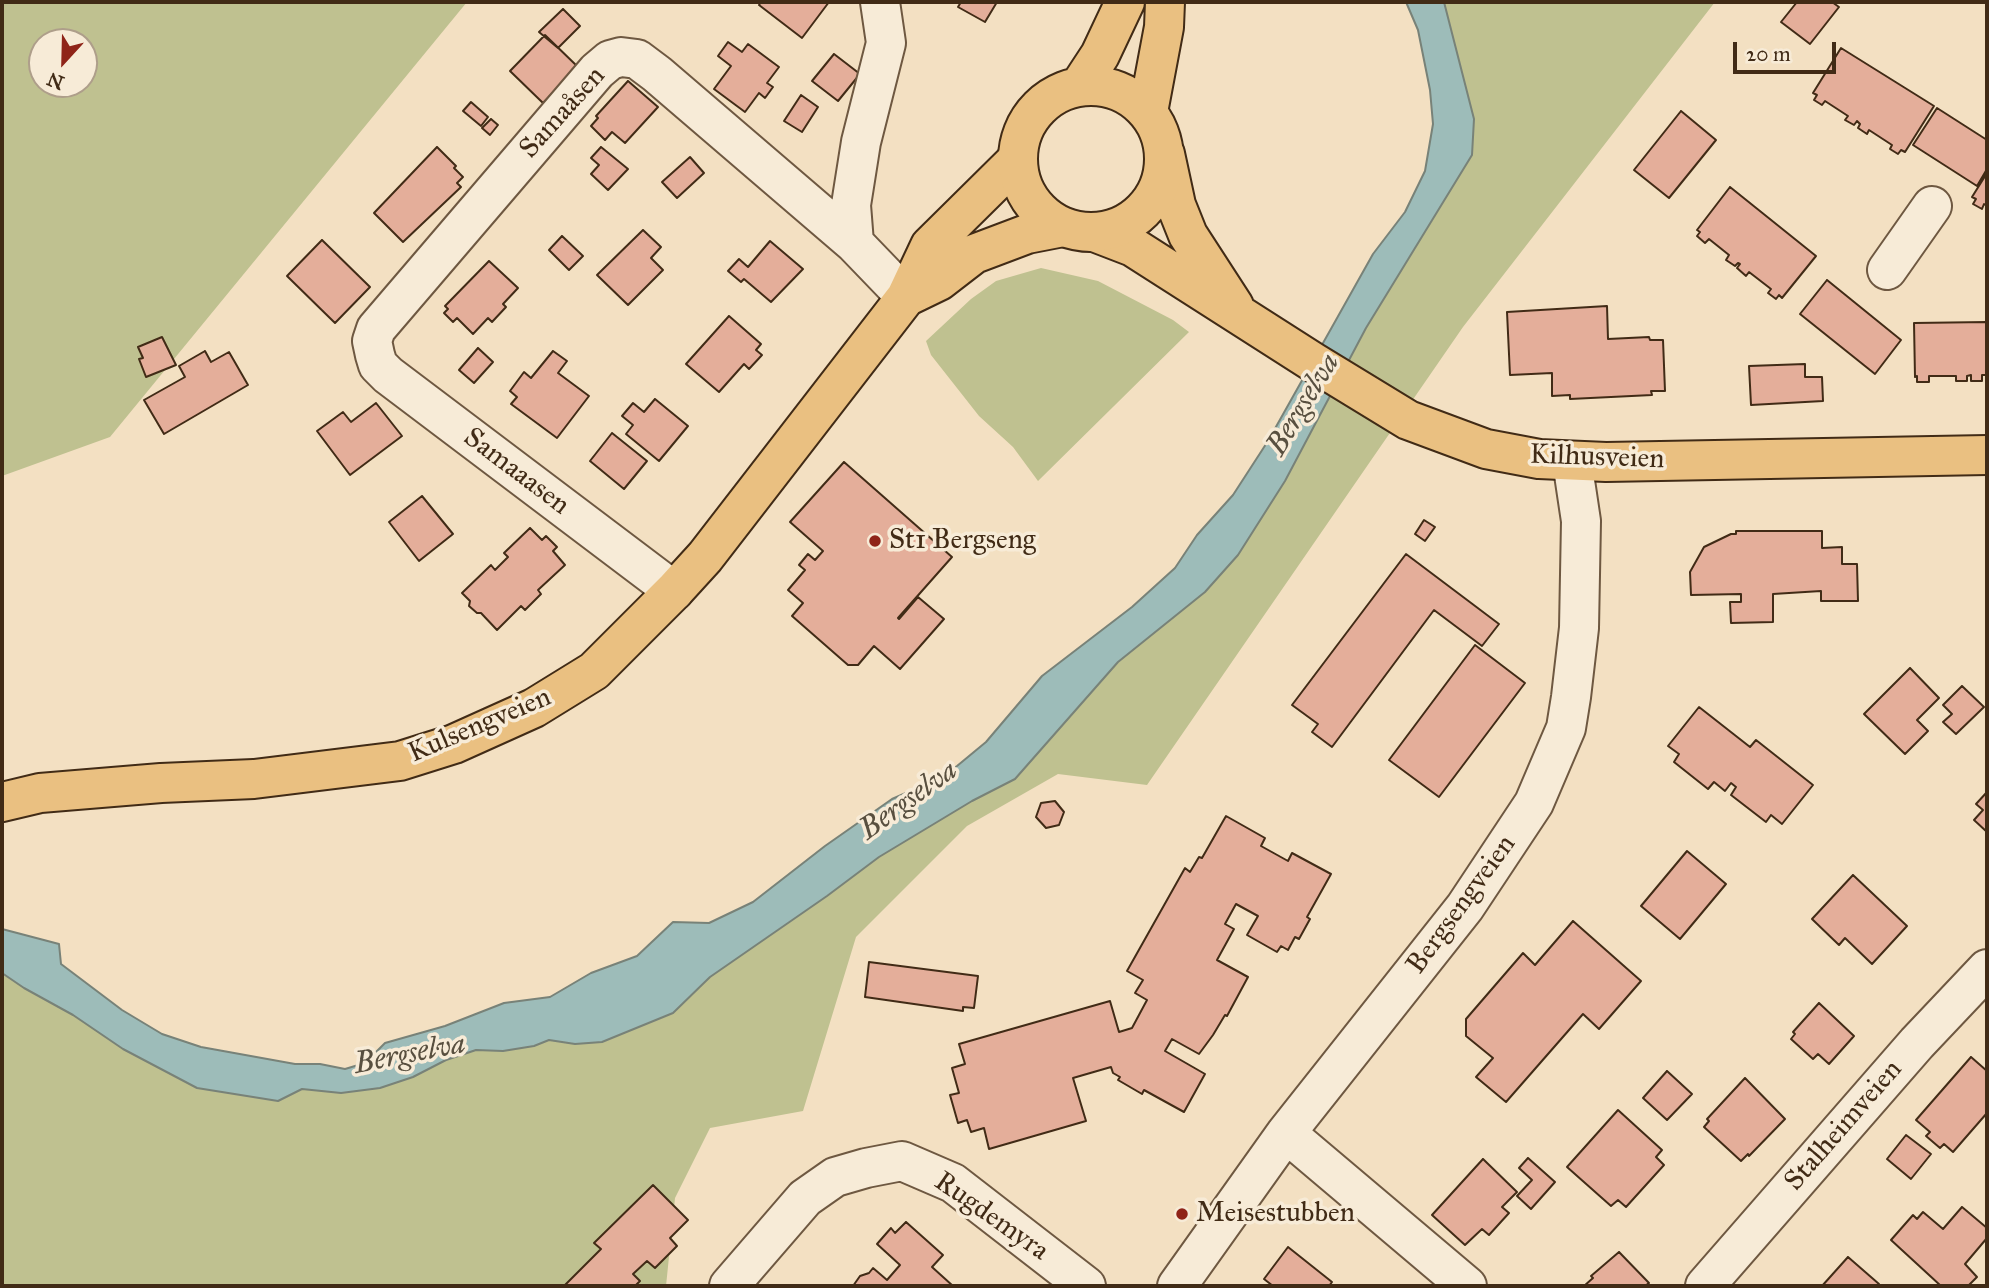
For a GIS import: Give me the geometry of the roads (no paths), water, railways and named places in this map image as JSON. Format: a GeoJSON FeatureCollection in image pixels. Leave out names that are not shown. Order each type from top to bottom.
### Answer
{"type":"FeatureCollection","features":[{"type":"Feature","properties":{"kind":"main road"},"geometry":{"type":"LineString","coordinates":[[1148,113],[1164,27],[1165,2]]}},
{"type":"Feature","properties":{"kind":"main road"},"geometry":{"type":"LineString","coordinates":[[1079,87],[1100,55],[1121,5]]}},
{"type":"Feature","properties":{"kind":"main road"},"geometry":{"type":"LineString","coordinates":[[1079,87],[1105,87],[1129,96],[1148,113],[1160,132],[1165,154],[1162,178],[1153,199],[1137,216],[1117,228],[1079,229],[1045,215],[1031,200],[1021,180],[1018,159],[1021,139],[1029,120],[1042,104],[1059,93],[1079,87]]}},
{"type":"Feature","properties":{"kind":"main road","name":"Kilhusveien"},"geometry":{"type":"LineString","coordinates":[[1165,154],[1176,205],[1188,235],[1241,317]]}},
{"type":"Feature","properties":{"kind":"main road","name":"Kulsengveien"},"geometry":{"type":"LineString","coordinates":[[2,802],[40,793],[254,779],[400,761],[454,744],[534,708],[594,671],[705,557],[906,297],[930,246],[1018,159]]}},
{"type":"Feature","properties":{"kind":"main road","name":"Kulsengveien"},"geometry":{"type":"LineString","coordinates":[[906,297],[939,281],[974,254],[1027,234],[1079,229]]}},
{"type":"Feature","properties":{"kind":"main road","name":"Kilhusveien"},"geometry":{"type":"LineString","coordinates":[[1079,229],[1133,247],[1408,420],[1486,449],[1539,459],[1572,461],[1987,455]]}},
{"type":"Feature","properties":{"kind":"street"},"geometry":{"type":"LineString","coordinates":[[854,243],[851,205],[859,154],[886,43],[880,2]]}},
{"type":"Feature","properties":{"kind":"street","name":"Samaåsen"},"geometry":{"type":"LineString","coordinates":[[372,341],[376,329],[588,82],[610,60],[621,57],[637,59],[657,74],[854,243],[906,297]]}},
{"type":"Feature","properties":{"kind":"street"},"geometry":{"type":"LineString","coordinates":[[1887,270],[1933,206]]}},
{"type":"Feature","properties":{"kind":"street","name":"Samaaasen"},"geometry":{"type":"LineString","coordinates":[[372,341],[379,365],[388,375],[674,591]]}},
{"type":"Feature","properties":{"kind":"street","name":"Bergsengveien"},"geometry":{"type":"LineString","coordinates":[[1177,1286],[1286,1133],[1465,907],[1534,803],[1566,728],[1579,628],[1581,521],[1572,461]]}},
{"type":"Feature","properties":{"kind":"street","name":"Stalheimveien"},"geometry":{"type":"LineString","coordinates":[[1704,1286],[1917,1043],[1987,969]]}},
{"type":"Feature","properties":{"kind":"street"},"geometry":{"type":"LineString","coordinates":[[1286,1133],[1467,1286]]}},
{"type":"Feature","properties":{"kind":"street","name":"Rugdemyra"},"geometry":{"type":"LineString","coordinates":[[729,1286],[805,1198],[835,1177],[902,1161],[953,1183],[1086,1286]]}},
{"type":"Feature","properties":{"kind":"water","name":"Bergselva"},"geometry":{"type":"Polygon","coordinates":[[[1406,2],[1444,2],[1474,119],[1472,155],[1366,328],[1285,481],[1238,555],[1205,592],[1118,662],[1015,779],[972,801],[879,857],[710,977],[673,1013],[602,1042],[575,1044],[549,1040],[534,1046],[503,1051],[476,1050],[380,1088],[341,1093],[302,1089],[278,1101],[197,1088],[123,1049],[73,1015],[2,973],[2,929],[59,944],[61,964],[122,1010],[162,1034],[201,1047],[295,1064],[320,1064],[345,1069],[365,1063],[385,1043],[445,1026],[504,1003],[550,997],[591,973],[637,956],[673,922],[709,923],[753,902],[825,846],[892,799],[931,782],[957,766],[986,742],[1042,676],[1132,607],[1175,568],[1197,535],[1233,495],[1268,441],[1373,254],[1405,212],[1425,171],[1433,124],[1430,90],[1418,30],[1406,2]]]}},
{"type":"Feature","properties":{"kind":"place","name":"St1 Bergseng"},"geometry":{"type":"Point","coordinates":[875,541]}},
{"type":"Feature","properties":{"kind":"place","name":"Meisestubben"},"geometry":{"type":"Point","coordinates":[1182,1214]}}]}
